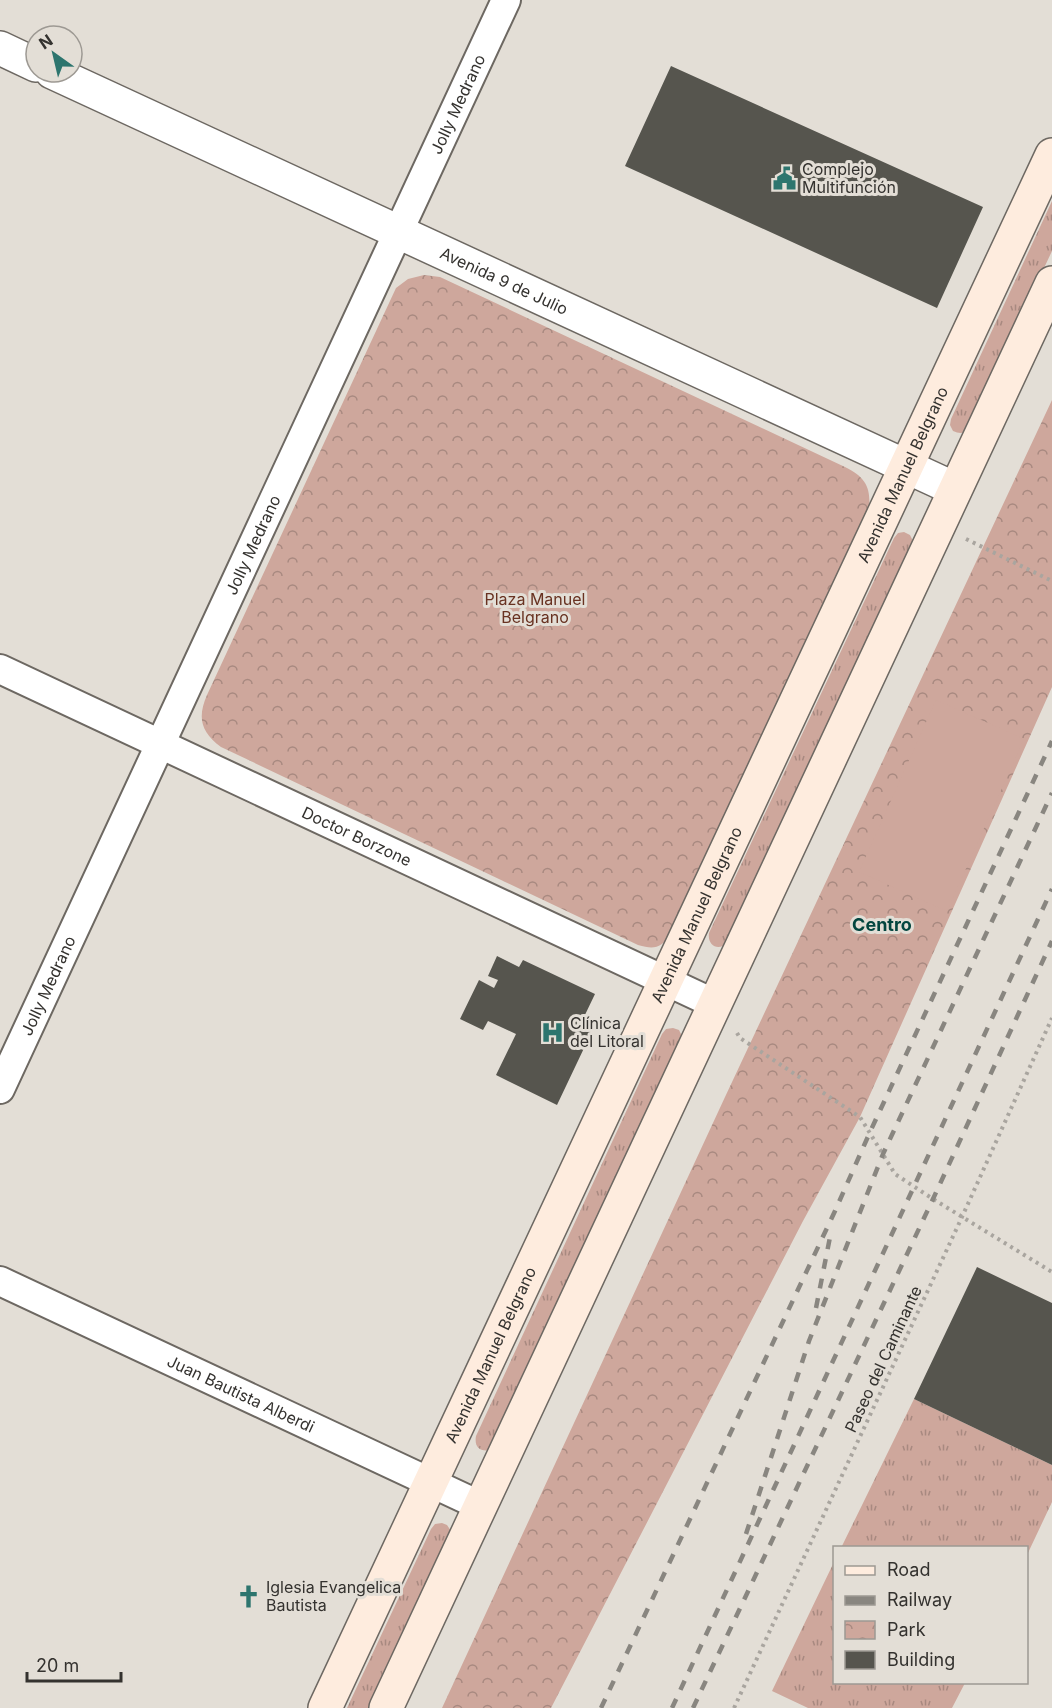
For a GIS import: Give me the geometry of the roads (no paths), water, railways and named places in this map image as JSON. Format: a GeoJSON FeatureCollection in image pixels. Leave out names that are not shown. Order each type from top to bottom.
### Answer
{"type":"FeatureCollection","features":[{"type":"Feature","properties":{"kind":"main road","name":"Avenida Manuel Belgrano"},"geometry":{"type":"LineString","coordinates":[[325,1708],[1052,155]]}},
{"type":"Feature","properties":{"kind":"main road"},"geometry":{"type":"LineString","coordinates":[[386,1708],[1052,283]]}},
{"type":"Feature","properties":{"kind":"street","name":"Jolly Medrano"},"geometry":{"type":"LineString","coordinates":[[0,1089],[506,0]]}},
{"type":"Feature","properties":{"kind":"street"},"geometry":{"type":"LineString","coordinates":[[0,48],[24,59]]}},
{"type":"Feature","properties":{"kind":"street","name":"Avenida 9 de Julio"},"geometry":{"type":"LineString","coordinates":[[78,84],[955,489]]}},
{"type":"Feature","properties":{"kind":"street","name":"Doctor Borzone"},"geometry":{"type":"LineString","coordinates":[[0,669],[715,1004]]}},
{"type":"Feature","properties":{"kind":"street","name":"Juan Bautista Alberdi"},"geometry":{"type":"LineString","coordinates":[[0,1281],[481,1506]]}},
{"type":"Feature","properties":{"kind":"railway"},"geometry":{"type":"LineString","coordinates":[[601,1708],[835,1211],[1052,741]]}},
{"type":"Feature","properties":{"kind":"railway"},"geometry":{"type":"LineString","coordinates":[[746,1534],[809,1341],[883,1154],[1052,793]]}},
{"type":"Feature","properties":{"kind":"railway"},"geometry":{"type":"LineString","coordinates":[[672,1708],[1052,889]]}},
{"type":"Feature","properties":{"kind":"railway"},"geometry":{"type":"LineString","coordinates":[[693,1708],[1052,941]]}},
{"type":"Feature","properties":{"kind":"railway"},"geometry":{"type":"LineString","coordinates":[[816,1308],[831,1232]]}},
{"type":"Feature","properties":{"kind":"place","name":"Complejo Multifunción"},"geometry":{"type":"Point","coordinates":[784,178]}},
{"type":"Feature","properties":{"kind":"place","name":"Clínica del Litoral"},"geometry":{"type":"Point","coordinates":[552,1032]}},
{"type":"Feature","properties":{"kind":"place","name":"Iglesia Evangelica Bautista"},"geometry":{"type":"Point","coordinates":[248,1596]}},
{"type":"Feature","properties":{"kind":"district","name":"Centro"},"geometry":{"type":"Point","coordinates":[882,924]}},
{"type":"Feature","properties":{"kind":"park label","name":"Plaza Manuel Belgrano"},"geometry":{"type":"Point","coordinates":[535,608]}}]}
